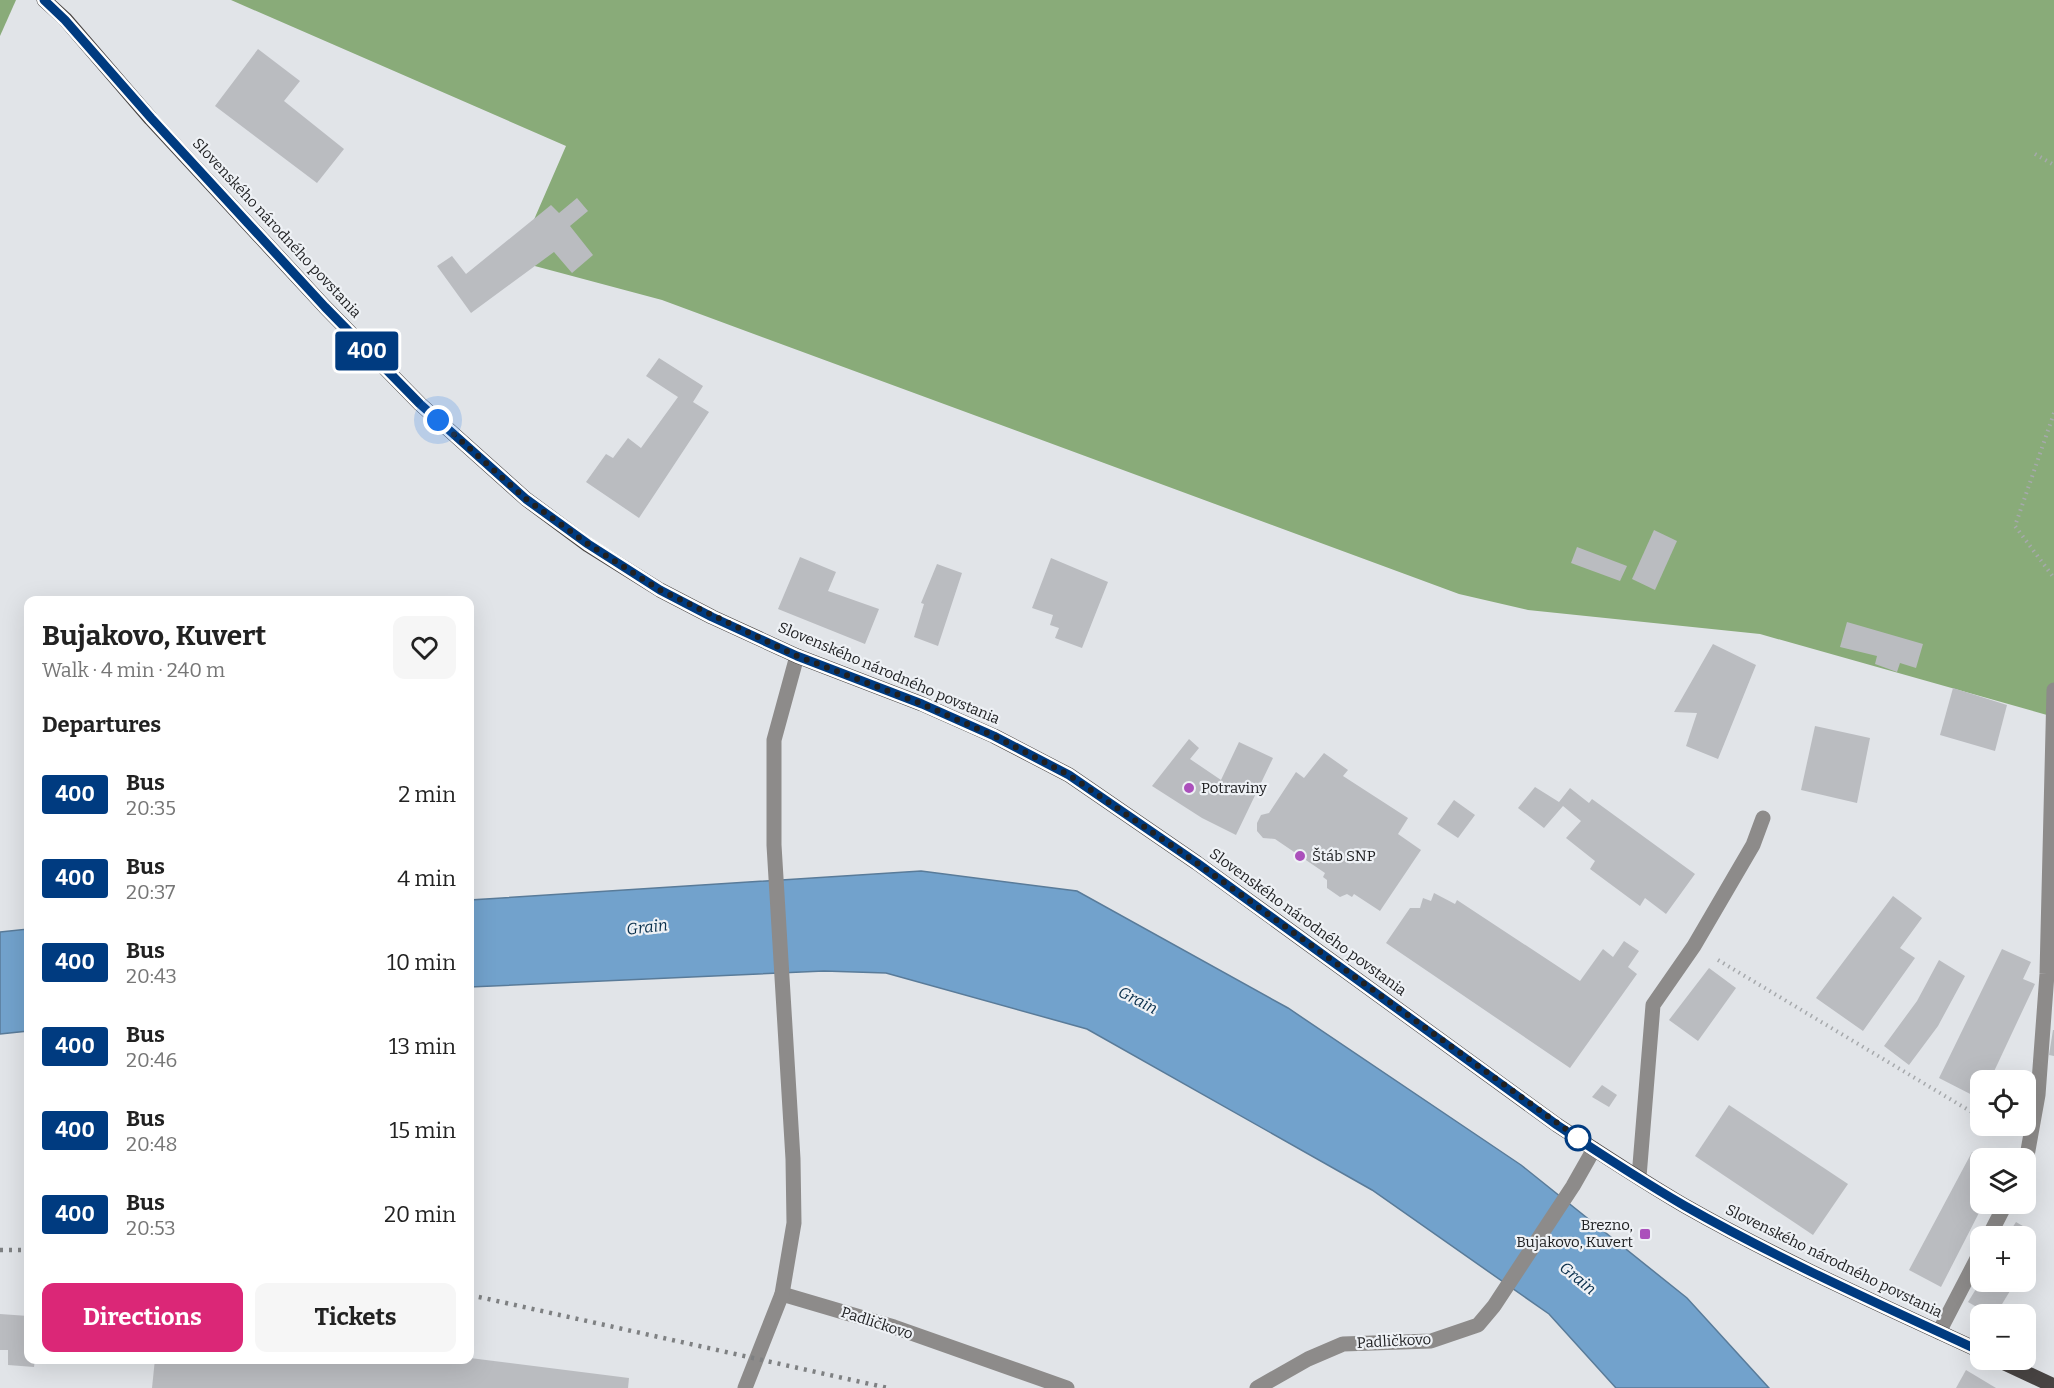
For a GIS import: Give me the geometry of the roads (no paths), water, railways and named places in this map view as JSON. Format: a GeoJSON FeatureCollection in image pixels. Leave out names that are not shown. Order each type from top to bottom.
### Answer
{"type":"FeatureCollection","features":[{"type":"Feature","properties":{"kind":"main road","name":"Slovenského národného povstania"},"geometry":{"type":"LineString","coordinates":[[44,0],[65,20],[159,127],[325,307],[420,404],[526,499],[588,544],[660,590],[797,656],[922,704],[994,736],[1069,775],[1197,863],[1548,1119],[1594,1149],[1684,1205],[1789,1262],[1970,1347]]}},
{"type":"Feature","properties":{"kind":"main road"},"geometry":{"type":"LineString","coordinates":[[2020,1370],[2054,1386]]}},
{"type":"Feature","properties":{"kind":"street"},"geometry":{"type":"LineString","coordinates":[[746,1388],[782,1294],[794,1223],[774,844],[774,740],[797,656]]}},
{"type":"Feature","properties":{"kind":"street"},"geometry":{"type":"LineString","coordinates":[[2028,1148],[2038,1095],[2047,974],[2054,690]]}},
{"type":"Feature","properties":{"kind":"street"},"geometry":{"type":"LineString","coordinates":[[1639,1177],[1653,1005],[1694,946],[1754,845],[1763,818]]}},
{"type":"Feature","properties":{"kind":"street"},"geometry":{"type":"LineString","coordinates":[[2038,1095],[2054,1094]]}},
{"type":"Feature","properties":{"kind":"street","name":"Padličkovo"},"geometry":{"type":"LineString","coordinates":[[1257,1388],[1308,1359],[1343,1344],[1431,1341],[1478,1325],[1494,1306],[1573,1186],[1594,1149]]}},
{"type":"Feature","properties":{"kind":"street"},"geometry":{"type":"LineString","coordinates":[[1939,1332],[1970,1272]]}},
{"type":"Feature","properties":{"kind":"street","name":"Padličkovo"},"geometry":{"type":"LineString","coordinates":[[782,1294],[894,1328],[1066,1388]]}},
{"type":"Feature","properties":{"kind":"water","name":"Grain"},"geometry":{"type":"Polygon","coordinates":[[[921,871],[1077,891],[1288,1008],[1521,1165],[1687,1298],[1769,1388],[1616,1388],[1549,1314],[1372,1190],[1087,1029],[886,973],[824,971],[474,987],[474,900],[921,871]]]}},
{"type":"Feature","properties":{"kind":"water"},"geometry":{"type":"Polygon","coordinates":[[[24,929],[24,1031],[0,1034],[0,932],[24,929]]]}},
{"type":"Feature","properties":{"kind":"railway"},"geometry":{"type":"LineString","coordinates":[[0,1250],[24,1250]]}},
{"type":"Feature","properties":{"kind":"railway"},"geometry":{"type":"LineString","coordinates":[[474,1296],[888,1388]]}},
{"type":"Feature","properties":{"kind":"place","name":"Potraviny"},"geometry":{"type":"Point","coordinates":[1189,788]}},
{"type":"Feature","properties":{"kind":"place","name":"Štáb SNP"},"geometry":{"type":"Point","coordinates":[1300,856]}},
{"type":"Feature","properties":{"kind":"place","name":"Brezno, Bujakovo, Kuvert"},"geometry":{"type":"Point","coordinates":[1645,1234]}}]}
